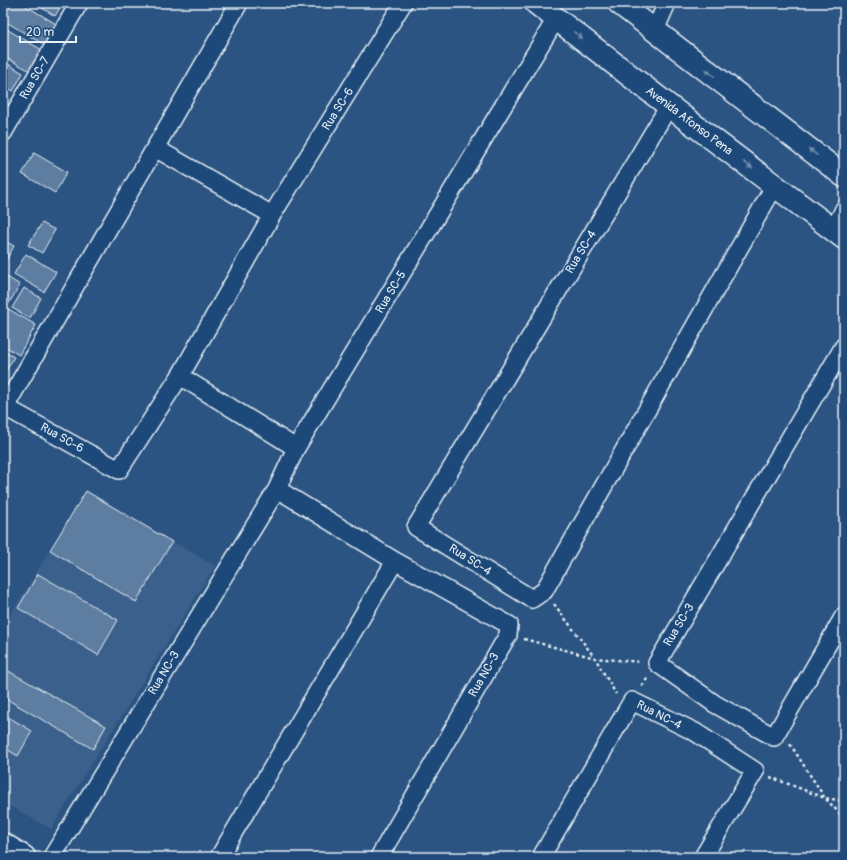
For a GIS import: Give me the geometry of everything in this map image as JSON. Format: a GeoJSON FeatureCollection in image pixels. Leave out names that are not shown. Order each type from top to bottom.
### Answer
{"type":"FeatureCollection","features":[{"type":"Feature","properties":{"kind":"street","name":"Rua SC-7"},"geometry":{"type":"LineString","coordinates":[[3,133],[79,3]]}},
{"type":"Feature","properties":{"kind":"street","name":"Rua SC-6"},"geometry":{"type":"LineString","coordinates":[[239,3],[5,407],[119,470],[180,376],[272,215],[403,3]]}},
{"type":"Feature","properties":{"kind":"street","name":"Avenida Afonso Pena"},"geometry":{"type":"LineString","coordinates":[[536,3],[669,106],[839,234]]}},
{"type":"Feature","properties":{"kind":"street"},"geometry":{"type":"LineString","coordinates":[[619,3],[844,176]]}},
{"type":"Feature","properties":{"kind":"street"},"geometry":{"type":"LineString","coordinates":[[655,30],[667,3]]}},
{"type":"Feature","properties":{"kind":"street","name":"Rua SC-5"},"geometry":{"type":"LineString","coordinates":[[296,448],[556,19]]}},
{"type":"Feature","properties":{"kind":"street","name":"Rua SC-4"},"geometry":{"type":"LineString","coordinates":[[544,591],[532,600],[416,527],[669,106]]}},
{"type":"Feature","properties":{"kind":"street"},"geometry":{"type":"LineString","coordinates":[[155,148],[272,215]]}},
{"type":"Feature","properties":{"kind":"street"},"geometry":{"type":"LineString","coordinates":[[544,591],[775,185]]}},
{"type":"Feature","properties":{"kind":"street"},"geometry":{"type":"LineString","coordinates":[[839,234],[844,209]]}},
{"type":"Feature","properties":{"kind":"street","name":"Rua SC-3"},"geometry":{"type":"LineString","coordinates":[[656,663],[844,346]]}},
{"type":"Feature","properties":{"kind":"street"},"geometry":{"type":"LineString","coordinates":[[180,376],[296,448]]}},
{"type":"Feature","properties":{"kind":"street","name":"Rua NC-3"},"geometry":{"type":"LineString","coordinates":[[52,857],[277,489],[296,448]]}},
{"type":"Feature","properties":{"kind":"street"},"geometry":{"type":"LineString","coordinates":[[277,489],[395,561],[509,625],[508,634]]}},
{"type":"Feature","properties":{"kind":"street"},"geometry":{"type":"LineString","coordinates":[[219,857],[395,561]]}},
{"type":"Feature","properties":{"kind":"street"},"geometry":{"type":"LineString","coordinates":[[656,663],[715,704],[774,737],[778,727],[844,616]]}},
{"type":"Feature","properties":{"kind":"street","name":"Rua NC-3"},"geometry":{"type":"LineString","coordinates":[[379,857],[508,634]]}},
{"type":"Feature","properties":{"kind":"street","name":"Rua NC-4"},"geometry":{"type":"LineString","coordinates":[[540,857],[629,706],[695,732],[755,771]]}},
{"type":"Feature","properties":{"kind":"street"},"geometry":{"type":"LineString","coordinates":[[704,857],[755,771]]}},
{"type":"Feature","properties":{"kind":"street"},"geometry":{"type":"LineString","coordinates":[[3,844],[24,857]]}},
{"type":"Feature","properties":{"kind":"path"},"geometry":{"type":"LineString","coordinates":[[508,634],[595,658],[656,663],[629,706],[595,658],[544,591]]}},
{"type":"Feature","properties":{"kind":"path"},"geometry":{"type":"LineString","coordinates":[[778,727],[825,798],[844,818]]}},
{"type":"Feature","properties":{"kind":"path"},"geometry":{"type":"LineString","coordinates":[[755,771],[825,798],[844,801]]}},
{"type":"Feature","properties":{"kind":"shaded area"},"geometry":{"type":"Polygon","coordinates":[[[86,491],[215,566],[51,829],[3,802],[3,627],[86,491]]]}},
{"type":"Feature","properties":{"kind":"building"},"geometry":{"type":"Polygon","coordinates":[[[7,3],[21,3],[58,25],[46,46],[3,20],[3,9],[7,3]]]}},
{"type":"Feature","properties":{"kind":"building"},"geometry":{"type":"Polygon","coordinates":[[[34,3],[63,3],[55,16],[34,3]]]}},
{"type":"Feature","properties":{"kind":"building"},"geometry":{"type":"Polygon","coordinates":[[[3,27],[42,50],[30,71],[3,56],[3,27]]]}},
{"type":"Feature","properties":{"kind":"building"},"geometry":{"type":"Polygon","coordinates":[[[3,61],[23,73],[13,91],[3,85],[3,61]]]}},
{"type":"Feature","properties":{"kind":"building"},"geometry":{"type":"Polygon","coordinates":[[[34,153],[67,172],[55,193],[22,174],[34,153]]]}},
{"type":"Feature","properties":{"kind":"building"},"geometry":{"type":"Polygon","coordinates":[[[42,223],[55,230],[42,253],[28,245],[42,223]]]}},
{"type":"Feature","properties":{"kind":"building"},"geometry":{"type":"Polygon","coordinates":[[[3,240],[14,246],[3,266],[3,240]]]}},
{"type":"Feature","properties":{"kind":"building"},"geometry":{"type":"Polygon","coordinates":[[[26,254],[56,272],[44,292],[14,274],[26,254]]]}},
{"type":"Feature","properties":{"kind":"building"},"geometry":{"type":"Polygon","coordinates":[[[7,277],[20,285],[6,308],[3,306],[3,284],[7,277]]]}},
{"type":"Feature","properties":{"kind":"building"},"geometry":{"type":"Polygon","coordinates":[[[24,288],[41,298],[30,318],[12,308],[24,288]]]}},
{"type":"Feature","properties":{"kind":"building"},"geometry":{"type":"Polygon","coordinates":[[[3,306],[36,325],[19,355],[3,345],[3,306]]]}},
{"type":"Feature","properties":{"kind":"building"},"geometry":{"type":"Polygon","coordinates":[[[3,351],[14,357],[3,376],[3,351]]]}},
{"type":"Feature","properties":{"kind":"building"},"geometry":{"type":"Polygon","coordinates":[[[86,491],[172,542],[136,602],[50,550],[86,491]]]}},
{"type":"Feature","properties":{"kind":"building"},"geometry":{"type":"Polygon","coordinates":[[[38,574],[118,620],[98,655],[18,608],[38,574]]]}},
{"type":"Feature","properties":{"kind":"building"},"geometry":{"type":"Polygon","coordinates":[[[3,668],[106,726],[93,749],[3,697],[3,668]]]}},
{"type":"Feature","properties":{"kind":"building"},"geometry":{"type":"Polygon","coordinates":[[[3,714],[32,731],[18,756],[3,747],[3,714]]]}}]}
